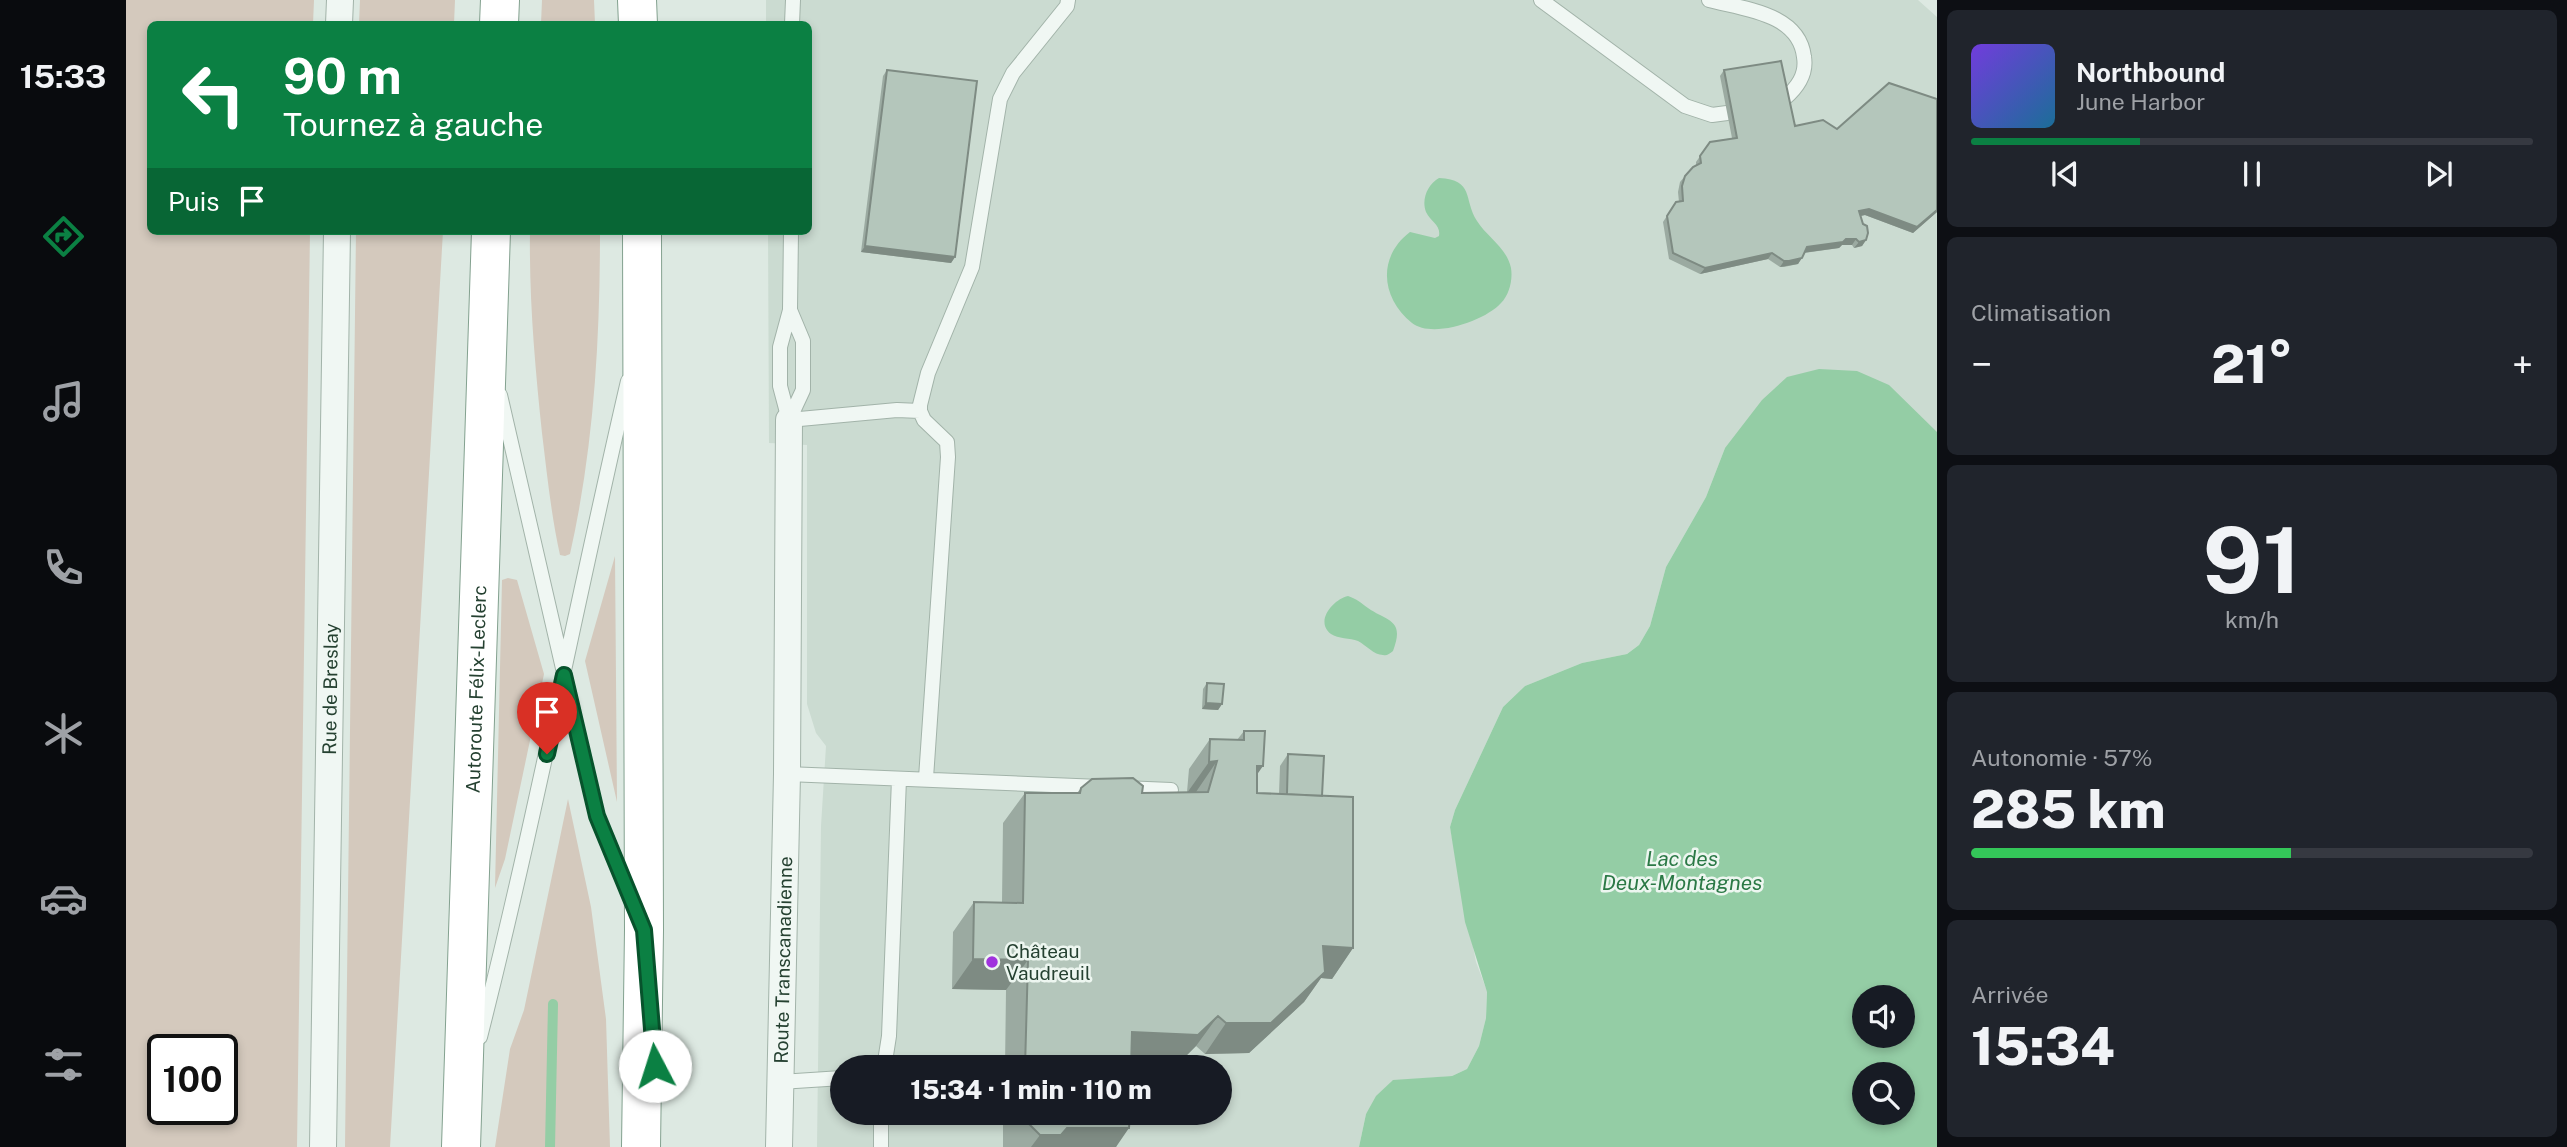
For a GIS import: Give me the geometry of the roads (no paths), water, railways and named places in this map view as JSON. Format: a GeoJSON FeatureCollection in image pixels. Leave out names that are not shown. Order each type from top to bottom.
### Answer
{"type":"FeatureCollection","features":[{"type":"Feature","properties":{"kind":"highway"},"geometry":{"type":"LineString","coordinates":[[499,21],[500,0]]}},
{"type":"Feature","properties":{"kind":"highway"},"geometry":{"type":"LineString","coordinates":[[637,0],[638,21]]}},
{"type":"Feature","properties":{"kind":"highway","name":"Autoroute Félix-Leclerc"},"geometry":{"type":"LineString","coordinates":[[459,1147],[491,235]]}},
{"type":"Feature","properties":{"kind":"highway"},"geometry":{"type":"LineString","coordinates":[[641,1147],[644,930],[642,235]]}},
{"type":"Feature","properties":{"kind":"highway"},"geometry":{"type":"LineString","coordinates":[[644,930],[662,1147]]}},
{"type":"Feature","properties":{"kind":"street"},"geometry":{"type":"LineString","coordinates":[[339,21],[340,0]]}},
{"type":"Feature","properties":{"kind":"street","name":"Rue de Breslay"},"geometry":{"type":"LineString","coordinates":[[323,1147],[337,235]]}},
{"type":"Feature","properties":{"kind":"street","name":"Route Transcanadienne"},"geometry":{"type":"LineString","coordinates":[[779,1147],[789,420]]}},
{"type":"Feature","properties":{"kind":"lane"},"geometry":{"type":"LineString","coordinates":[[792,21],[793,0]]}},
{"type":"Feature","properties":{"kind":"lane"},"geometry":{"type":"LineString","coordinates":[[926,778],[948,457],[947,442],[924,420],[920,411],[928,373],[972,267],[1000,99],[1013,73],[1067,6],[1068,0]]}},
{"type":"Feature","properties":{"kind":"lane"},"geometry":{"type":"LineString","coordinates":[[1541,0],[1685,106],[1712,115],[1727,113]]}},
{"type":"Feature","properties":{"kind":"lane"},"geometry":{"type":"LineString","coordinates":[[1709,0],[1777,19],[1798,38],[1805,64],[1802,78],[1795,90],[1784,99]]}},
{"type":"Feature","properties":{"kind":"lane"},"geometry":{"type":"LineString","coordinates":[[789,420],[780,386],[780,347],[790,310],[790,235]]}},
{"type":"Feature","properties":{"kind":"lane"},"geometry":{"type":"LineString","coordinates":[[789,420],[803,390],[803,341],[790,310]]}},
{"type":"Feature","properties":{"kind":"lane"},"geometry":{"type":"LineString","coordinates":[[461,1109],[512,913],[595,521],[644,312]]}},
{"type":"Feature","properties":{"kind":"lane"},"geometry":{"type":"LineString","coordinates":[[487,334],[597,816],[644,930]]}},
{"type":"Feature","properties":{"kind":"lane"},"geometry":{"type":"LineString","coordinates":[[789,420],[897,410],[920,411]]}},
{"type":"Feature","properties":{"kind":"lane"},"geometry":{"type":"LineString","coordinates":[[786,774],[1171,790]]}},
{"type":"Feature","properties":{"kind":"lane"},"geometry":{"type":"LineString","coordinates":[[886,1055],[889,1035],[898,779]]}},
{"type":"Feature","properties":{"kind":"lane"},"geometry":{"type":"LineString","coordinates":[[780,1082],[830,1079]]}},
{"type":"Feature","properties":{"kind":"lane"},"geometry":{"type":"LineString","coordinates":[[881,1125],[881,1147]]}},
{"type":"Feature","properties":{"kind":"water"},"geometry":{"type":"Polygon","coordinates":[[[1439,178],[1458,182],[1463,187],[1477,221],[1509,261],[1511,277],[1506,296],[1493,310],[1458,326],[1432,329],[1412,323],[1402,313],[1394,302],[1387,278],[1392,253],[1410,232],[1435,238],[1439,236],[1437,226],[1426,212],[1424,202],[1429,188],[1439,178]]]}},
{"type":"Feature","properties":{"kind":"water","name":"Lac des Deux-Montagnes"},"geometry":{"type":"Polygon","coordinates":[[[1819,369],[1857,371],[1889,385],[1937,432],[1937,1147],[1359,1147],[1366,1114],[1376,1096],[1393,1080],[1452,1076],[1467,1069],[1479,1046],[1486,1018],[1487,992],[1465,922],[1450,827],[1455,810],[1503,707],[1525,686],[1582,663],[1627,654],[1639,645],[1650,626],[1666,567],[1706,497],[1725,448],[1762,400],[1787,377],[1819,369]]]}},
{"type":"Feature","properties":{"kind":"water"},"geometry":{"type":"Polygon","coordinates":[[[1348,596],[1388,619],[1396,627],[1393,651],[1380,655],[1358,641],[1334,636],[1326,629],[1325,617],[1328,611],[1337,601],[1348,596]]]}},
{"type":"Feature","properties":{"kind":"waterway"},"geometry":{"type":"LineString","coordinates":[[550,1147],[553,1004]]}},
{"type":"Feature","properties":{"kind":"place","name":"Château Vaudreuil"},"geometry":{"type":"Point","coordinates":[992,962]}}]}
